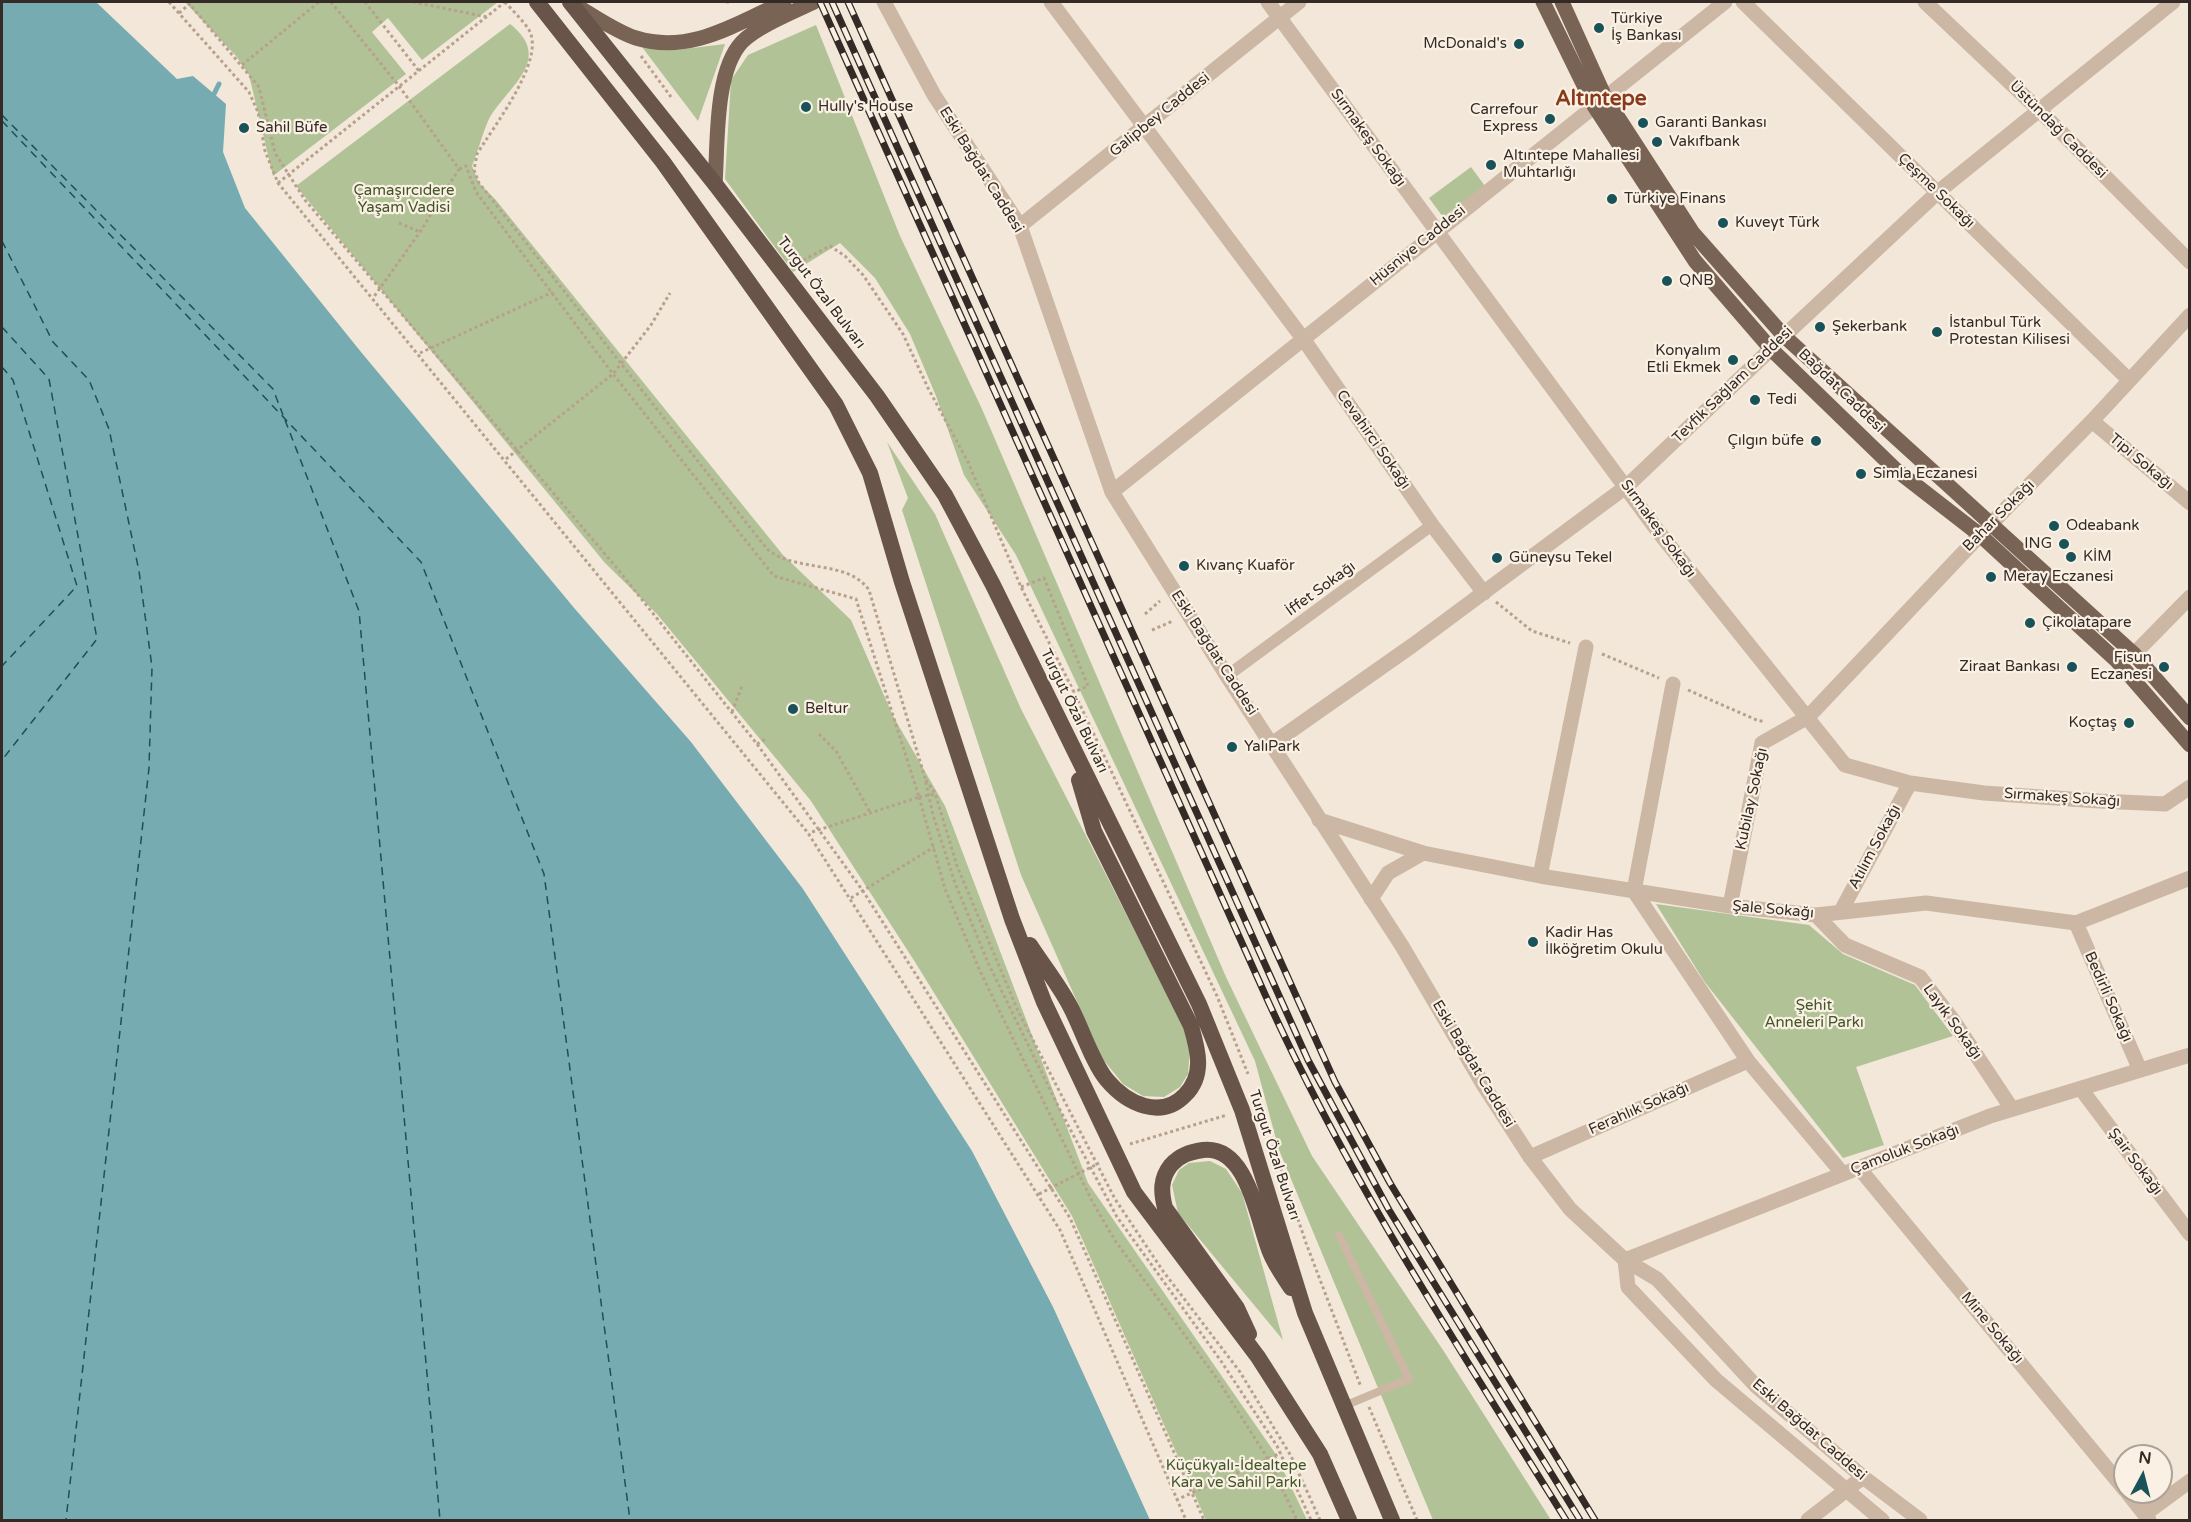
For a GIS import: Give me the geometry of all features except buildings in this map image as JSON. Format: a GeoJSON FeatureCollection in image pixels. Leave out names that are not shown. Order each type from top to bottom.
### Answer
{"type":"FeatureCollection","features":[{"type":"Feature","properties":{"kind":"highway"},"geometry":{"type":"LineString","coordinates":[[537,2],[663,162],[836,405],[870,473],[902,582],[1012,919],[1044,1002],[1134,1192],[1258,1357],[1320,1455],[1349,1521]]}},
{"type":"Feature","properties":{"kind":"highway","name":"Turgut Özal Bulvarı"},"geometry":{"type":"LineString","coordinates":[[570,2],[715,184],[877,396],[945,495],[1199,1004],[1242,1110],[1305,1313],[1392,1521]]}},
{"type":"Feature","properties":{"kind":"highway"},"geometry":{"type":"LineString","coordinates":[[1012,919],[1070,1005],[1106,1080],[1136,1104],[1157,1109],[1177,1103],[1191,1089],[1198,1072],[1197,1048],[1191,1026],[1095,831],[1066,736]]}},
{"type":"Feature","properties":{"kind":"highway"},"geometry":{"type":"LineString","coordinates":[[1258,1357],[1238,1308],[1165,1208],[1161,1189],[1166,1172],[1178,1158],[1193,1151],[1215,1149],[1227,1154],[1243,1173],[1271,1255],[1305,1313]]}},
{"type":"Feature","properties":{"kind":"main road"},"geometry":{"type":"LineString","coordinates":[[570,2],[637,38],[674,43],[715,36],[764,5],[784,2]]}},
{"type":"Feature","properties":{"kind":"main road"},"geometry":{"type":"LineString","coordinates":[[715,184],[720,95],[727,71],[742,42],[776,20],[814,2]]}},
{"type":"Feature","properties":{"kind":"main road","name":"Bağdat Caddesi"},"geometry":{"type":"LineString","coordinates":[[1543,2],[1599,101],[1695,261],[1771,349],[1895,469],[1986,529],[2134,654],[2190,718]]}},
{"type":"Feature","properties":{"kind":"main road","name":"Bağdat Caddesi"},"geometry":{"type":"LineString","coordinates":[[1562,2],[1599,101],[1693,233],[1784,336],[1986,529],[2117,661],[2190,745]]}},
{"type":"Feature","properties":{"kind":"street","name":"Eski Bağdat Caddesi"},"geometry":{"type":"LineString","coordinates":[[884,2],[934,95],[1020,226],[1112,492],[1371,899],[1530,1157],[1570,1209],[1625,1260],[1657,1280],[1755,1385],[1863,1477],[1920,1521]]}},
{"type":"Feature","properties":{"kind":"street","name":"Cevahirci Sokağı"},"geometry":{"type":"LineString","coordinates":[[1051,2],[1304,340],[1432,525],[1484,593]]}},
{"type":"Feature","properties":{"kind":"street","name":"Sırmakeş Sokağı"},"geometry":{"type":"LineString","coordinates":[[1268,2],[1436,232],[1715,605],[1845,765],[1910,783],[1984,793],[2165,804],[2190,786]]}},
{"type":"Feature","properties":{"kind":"street","name":"Galipbey Caddesi"},"geometry":{"type":"LineString","coordinates":[[1020,226],[1144,129],[1299,2]]}},
{"type":"Feature","properties":{"kind":"street","name":"Hüsniye Caddesi"},"geometry":{"type":"LineString","coordinates":[[1112,492],[1725,2]]}},
{"type":"Feature","properties":{"kind":"street","name":"Çeşme Sokağı"},"geometry":{"type":"LineString","coordinates":[[1743,2],[2129,380]]}},
{"type":"Feature","properties":{"kind":"street","name":"Üstündağ Caddesi"},"geometry":{"type":"LineString","coordinates":[[1925,2],[2039,110],[2190,262]]}},
{"type":"Feature","properties":{"kind":"street","name":"Tevfik Sağlam Caddesi"},"geometry":{"type":"LineString","coordinates":[[1272,744],[1484,593],[1627,486],[1938,192],[2173,2]]}},
{"type":"Feature","properties":{"kind":"street","name":"Bahar Sokağı"},"geometry":{"type":"LineString","coordinates":[[1808,717],[1986,529],[2092,422],[2190,315]]}},
{"type":"Feature","properties":{"kind":"street","name":"Tipi Sokağı"},"geometry":{"type":"LineString","coordinates":[[2092,422],[2190,503]]}},
{"type":"Feature","properties":{"kind":"street","name":"İffet Sokağı"},"geometry":{"type":"LineString","coordinates":[[1227,676],[1432,525]]}},
{"type":"Feature","properties":{"kind":"street"},"geometry":{"type":"LineString","coordinates":[[2134,654],[2190,597]]}},
{"type":"Feature","properties":{"kind":"street"},"geometry":{"type":"LineString","coordinates":[[1540,876],[1586,648]]}},
{"type":"Feature","properties":{"kind":"street"},"geometry":{"type":"LineString","coordinates":[[1673,684],[1634,891],[1748,1061],[1843,1174]]}},
{"type":"Feature","properties":{"kind":"street","name":"Kubilay Sokağı"},"geometry":{"type":"LineString","coordinates":[[1730,906],[1761,743],[1808,717]]}},
{"type":"Feature","properties":{"kind":"street","name":"Atılım Sokağı"},"geometry":{"type":"LineString","coordinates":[[1841,911],[1910,783]]}},
{"type":"Feature","properties":{"kind":"street","name":"Şale Sokağı"},"geometry":{"type":"LineString","coordinates":[[1319,820],[1423,853],[1540,876],[1730,906],[1816,915],[1926,903],[2076,923],[2190,878]]}},
{"type":"Feature","properties":{"kind":"street"},"geometry":{"type":"LineString","coordinates":[[1371,899],[1388,873],[1423,853]]}},
{"type":"Feature","properties":{"kind":"street","name":"Layık Sokağı"},"geometry":{"type":"LineString","coordinates":[[1816,915],[1845,945],[1920,977],[1953,1020],[2012,1109]]}},
{"type":"Feature","properties":{"kind":"street","name":"Bedirli Sokağı"},"geometry":{"type":"LineString","coordinates":[[2076,923],[2140,1070]]}},
{"type":"Feature","properties":{"kind":"street","name":"Çamoluk Sokağı"},"geometry":{"type":"LineString","coordinates":[[1625,1260],[2012,1109],[2190,1055]]}},
{"type":"Feature","properties":{"kind":"street","name":"Ferahlık Sokağı"},"geometry":{"type":"LineString","coordinates":[[1530,1157],[1748,1061]]}},
{"type":"Feature","properties":{"kind":"street","name":"Şair Sokağı"},"geometry":{"type":"LineString","coordinates":[[2081,1089],[2190,1234]]}},
{"type":"Feature","properties":{"kind":"street","name":"Mine Sokağı"},"geometry":{"type":"LineString","coordinates":[[1859,1168],[2113,1475]]}},
{"type":"Feature","properties":{"kind":"street","name":"Eski Bağdat Caddesi"},"geometry":{"type":"LineString","coordinates":[[1625,1260],[1628,1287],[1716,1380],[1882,1521]]}},
{"type":"Feature","properties":{"kind":"street"},"geometry":{"type":"LineString","coordinates":[[1808,1521],[1863,1477]]}},
{"type":"Feature","properties":{"kind":"street"},"geometry":{"type":"LineString","coordinates":[[2147,1517],[2190,1481]]}},
{"type":"Feature","properties":{"kind":"street","name":"Mine Sokağı"},"geometry":{"type":"LineString","coordinates":[[2136,1504],[2147,1517]]}},
{"type":"Feature","properties":{"kind":"lane"},"geometry":{"type":"LineString","coordinates":[[1339,1235],[1409,1379],[1344,1406]]}},
{"type":"Feature","properties":{"kind":"path"},"geometry":{"type":"LineString","coordinates":[[168,2],[249,92],[258,112],[265,152],[278,183],[420,353],[808,833],[1060,1230],[1186,1521]]}},
{"type":"Feature","properties":{"kind":"path"},"geometry":{"type":"LineString","coordinates":[[178,13],[190,2],[242,65],[259,87],[272,143],[288,175],[326,227],[517,449],[732,712],[863,891],[1070,1218],[1204,1521]]}},
{"type":"Feature","properties":{"kind":"path"},"geometry":{"type":"LineString","coordinates":[[242,65],[319,2]]}},
{"type":"Feature","properties":{"kind":"path"},"geometry":{"type":"LineString","coordinates":[[331,2],[399,86],[459,169]]}},
{"type":"Feature","properties":{"kind":"path"},"geometry":{"type":"LineString","coordinates":[[365,2],[419,71]]}},
{"type":"Feature","properties":{"kind":"path"},"geometry":{"type":"LineString","coordinates":[[413,2],[487,16]]}},
{"type":"Feature","properties":{"kind":"path"},"geometry":{"type":"LineString","coordinates":[[278,183],[505,2],[529,30],[533,50],[528,69],[477,154],[474,170],[479,183],[767,549],[788,562],[846,573],[862,580],[869,590],[877,611],[925,778]]}},
{"type":"Feature","properties":{"kind":"path"},"geometry":{"type":"LineString","coordinates":[[726,2],[732,2]]}},
{"type":"Feature","properties":{"kind":"path"},"geometry":{"type":"LineString","coordinates":[[623,32],[676,105]]}},
{"type":"Feature","properties":{"kind":"path"},"geometry":{"type":"LineString","coordinates":[[373,298],[381,290],[420,232],[459,169],[466,166],[476,192],[613,374],[774,576],[856,599],[919,797]]}},
{"type":"Feature","properties":{"kind":"path"},"geometry":{"type":"LineString","coordinates":[[399,223],[420,232]]}},
{"type":"Feature","properties":{"kind":"path"},"geometry":{"type":"LineString","coordinates":[[793,265],[830,246],[845,256],[863,275],[903,334],[968,462],[1021,587],[1074,692],[1217,996],[1250,1077]]}},
{"type":"Feature","properties":{"kind":"path"},"geometry":{"type":"LineString","coordinates":[[420,353],[553,292]]}},
{"type":"Feature","properties":{"kind":"path"},"geometry":{"type":"LineString","coordinates":[[506,459],[613,374],[651,325],[670,293]]}},
{"type":"Feature","properties":{"kind":"path"},"geometry":{"type":"LineString","coordinates":[[1021,587],[1044,578],[1088,686],[1074,692]]}},
{"type":"Feature","properties":{"kind":"path"},"geometry":{"type":"LineString","coordinates":[[1145,614],[1173,590]]}},
{"type":"Feature","properties":{"kind":"path"},"geometry":{"type":"LineString","coordinates":[[1484,593],[1532,631],[1586,648],[1759,721],[1769,720]]}},
{"type":"Feature","properties":{"kind":"path"},"geometry":{"type":"LineString","coordinates":[[1152,630],[1161,626]]}},
{"type":"Feature","properties":{"kind":"path"},"geometry":{"type":"LineString","coordinates":[[732,712],[742,686]]}},
{"type":"Feature","properties":{"kind":"path"},"geometry":{"type":"LineString","coordinates":[[819,734],[836,751],[870,812]]}},
{"type":"Feature","properties":{"kind":"path"},"geometry":{"type":"LineString","coordinates":[[757,744],[767,738]]}},
{"type":"Feature","properties":{"kind":"path"},"geometry":{"type":"LineString","coordinates":[[912,775],[945,889],[980,971],[1079,1176],[1116,1242],[1212,1371],[1268,1459],[1297,1521]]}},
{"type":"Feature","properties":{"kind":"path"},"geometry":{"type":"LineString","coordinates":[[808,833],[935,793]]}},
{"type":"Feature","properties":{"kind":"path"},"geometry":{"type":"LineString","coordinates":[[851,898],[934,847]]}},
{"type":"Feature","properties":{"kind":"path"},"geometry":{"type":"LineString","coordinates":[[1039,1194],[1079,1176],[1131,1143],[1242,1110]]}},
{"type":"Feature","properties":{"kind":"path"},"geometry":{"type":"LineString","coordinates":[[1272,1141],[1306,1243],[1365,1398],[1417,1521]]}},
{"type":"Feature","properties":{"kind":"path"},"geometry":{"type":"LineString","coordinates":[[1176,1500],[1281,1453],[1311,1521]]}},
{"type":"Feature","properties":{"kind":"green space"},"geometry":{"type":"Polygon","coordinates":[[[185,2],[498,2],[422,60],[388,18],[372,32],[406,74],[273,176],[249,75],[236,56],[185,2]]]}},
{"type":"Feature","properties":{"kind":"green space","name":"Çamaşırcıdere Yaşam Vadisi"},"geometry":{"type":"Polygon","coordinates":[[[510,24],[523,37],[528,50],[528,62],[523,74],[488,121],[472,166],[479,183],[495,199],[783,555],[851,620],[893,716],[945,806],[1088,1183],[1275,1453],[1307,1520],[1206,1520],[1072,1216],[915,962],[811,801],[657,614],[605,563],[296,186],[510,24]]]}},
{"type":"Feature","properties":{"kind":"green space"},"geometry":{"type":"Polygon","coordinates":[[[816,25],[900,236],[982,409],[1226,977],[1312,1156],[1443,1350],[1551,1520],[1433,1520],[1279,1150],[1255,1061],[1016,555],[964,475],[936,396],[910,334],[875,278],[840,243],[793,272],[725,179],[731,80],[748,55],[816,25]]]}},
{"type":"Feature","properties":{"kind":"green space"},"geometry":{"type":"Polygon","coordinates":[[[725,44],[698,121],[642,47],[676,50],[725,44]]]}},
{"type":"Feature","properties":{"kind":"green space"},"geometry":{"type":"Polygon","coordinates":[[[1471,167],[1485,186],[1443,217],[1429,198],[1471,167]]]}},
{"type":"Feature","properties":{"kind":"green space"},"geometry":{"type":"Polygon","coordinates":[[[887,442],[935,514],[1021,709],[1185,1029],[1190,1050],[1188,1074],[1180,1087],[1164,1097],[1143,1096],[1123,1084],[1102,1058],[1021,875],[902,510],[908,498],[887,442]]]}},
{"type":"Feature","properties":{"kind":"green space","name":"Şehit Anneleri Parkı"},"geometry":{"type":"Polygon","coordinates":[[[1656,904],[1809,925],[1843,954],[1915,985],[1953,1036],[1856,1067],[1884,1145],[1843,1158],[1704,981],[1656,904]]]}},
{"type":"Feature","properties":{"kind":"green space"},"geometry":{"type":"Polygon","coordinates":[[[1210,1161],[1226,1169],[1242,1193],[1283,1340],[1178,1213],[1172,1185],[1179,1170],[1189,1163],[1210,1161]]]}},
{"type":"Feature","properties":{"kind":"water"},"geometry":{"type":"Polygon","coordinates":[[[2,2],[96,2],[177,79],[193,76],[226,104],[223,152],[245,208],[361,352],[575,609],[691,742],[803,889],[972,1151],[1053,1307],[1150,1520],[2,1520],[2,2]]]}},
{"type":"Feature","properties":{"kind":"waterway"},"geometry":{"type":"LineString","coordinates":[[214,94],[219,84]]}},
{"type":"Feature","properties":{"kind":"ferry route"},"geometry":{"type":"LineString","coordinates":[[2,115],[273,389],[283,415]]}},
{"type":"Feature","properties":{"kind":"ferry route"},"geometry":{"type":"LineString","coordinates":[[2,121],[421,562],[544,874],[630,1520]]}},
{"type":"Feature","properties":{"kind":"ferry route"},"geometry":{"type":"LineString","coordinates":[[2,241],[53,342],[89,380],[109,429],[139,571],[152,667],[149,768],[66,1520]]}},
{"type":"Feature","properties":{"kind":"ferry route"},"geometry":{"type":"LineString","coordinates":[[2,327],[49,379],[97,639],[2,760]]}},
{"type":"Feature","properties":{"kind":"ferry route"},"geometry":{"type":"LineString","coordinates":[[2,367],[13,380],[77,586],[2,666]]}},
{"type":"Feature","properties":{"kind":"ferry route"},"geometry":{"type":"LineString","coordinates":[[285,420],[359,611],[440,1520]]}},
{"type":"Feature","properties":{"kind":"railway"},"geometry":{"type":"LineString","coordinates":[[820,2],[1300,1069],[1371,1201],[1447,1330],[1566,1520]]}},
{"type":"Feature","properties":{"kind":"railway"},"geometry":{"type":"LineString","coordinates":[[832,2],[1308,1060],[1389,1210],[1580,1520]]}},
{"type":"Feature","properties":{"kind":"railway"},"geometry":{"type":"LineString","coordinates":[[848,2],[1335,1082],[1390,1183],[1595,1520]]}},
{"type":"Feature","properties":{"kind":"place","name":"Türkiye İş Bankası"},"geometry":{"type":"Point","coordinates":[1599,28]}},
{"type":"Feature","properties":{"kind":"place","name":"McDonald's"},"geometry":{"type":"Point","coordinates":[1519,44]}},
{"type":"Feature","properties":{"kind":"place","name":"Hully's House"},"geometry":{"type":"Point","coordinates":[806,107]}},
{"type":"Feature","properties":{"kind":"place","name":"Carrefour Express"},"geometry":{"type":"Point","coordinates":[1550,119]}},
{"type":"Feature","properties":{"kind":"place","name":"Garanti Bankası"},"geometry":{"type":"Point","coordinates":[1643,123]}},
{"type":"Feature","properties":{"kind":"place","name":"Sahil Büfe"},"geometry":{"type":"Point","coordinates":[244,128]}},
{"type":"Feature","properties":{"kind":"place","name":"Vakıfbank"},"geometry":{"type":"Point","coordinates":[1657,142]}},
{"type":"Feature","properties":{"kind":"place","name":"Altıntepe Mahallesi Muhtarlığı"},"geometry":{"type":"Point","coordinates":[1491,165]}},
{"type":"Feature","properties":{"kind":"place","name":"Türkiye Finans"},"geometry":{"type":"Point","coordinates":[1612,199]}},
{"type":"Feature","properties":{"kind":"place","name":"Kuveyt Türk"},"geometry":{"type":"Point","coordinates":[1723,223]}},
{"type":"Feature","properties":{"kind":"place","name":"QNB"},"geometry":{"type":"Point","coordinates":[1667,281]}},
{"type":"Feature","properties":{"kind":"place","name":"Şekerbank"},"geometry":{"type":"Point","coordinates":[1820,327]}},
{"type":"Feature","properties":{"kind":"place","name":"İstanbul Türk Protestan Kilisesi"},"geometry":{"type":"Point","coordinates":[1937,332]}},
{"type":"Feature","properties":{"kind":"place","name":"Konyalım Etli Ekmek"},"geometry":{"type":"Point","coordinates":[1733,360]}},
{"type":"Feature","properties":{"kind":"place","name":"Tedi"},"geometry":{"type":"Point","coordinates":[1755,400]}},
{"type":"Feature","properties":{"kind":"place","name":"Çılgın büfe"},"geometry":{"type":"Point","coordinates":[1816,441]}},
{"type":"Feature","properties":{"kind":"place","name":"Simla Eczanesi"},"geometry":{"type":"Point","coordinates":[1861,474]}},
{"type":"Feature","properties":{"kind":"place","name":"Odeabank"},"geometry":{"type":"Point","coordinates":[2054,526]}},
{"type":"Feature","properties":{"kind":"place","name":"ING"},"geometry":{"type":"Point","coordinates":[2064,544]}},
{"type":"Feature","properties":{"kind":"place","name":"KİM"},"geometry":{"type":"Point","coordinates":[2071,557]}},
{"type":"Feature","properties":{"kind":"place","name":"Güneysu Tekel"},"geometry":{"type":"Point","coordinates":[1497,558]}},
{"type":"Feature","properties":{"kind":"place","name":"Kıvanç Kuaför"},"geometry":{"type":"Point","coordinates":[1184,566]}},
{"type":"Feature","properties":{"kind":"place","name":"Meray Eczanesi"},"geometry":{"type":"Point","coordinates":[1991,577]}},
{"type":"Feature","properties":{"kind":"place","name":"Çikolatapare"},"geometry":{"type":"Point","coordinates":[2030,623]}},
{"type":"Feature","properties":{"kind":"place","name":"Ziraat Bankası"},"geometry":{"type":"Point","coordinates":[2072,667]}},
{"type":"Feature","properties":{"kind":"place","name":"Fisun Eczanesi"},"geometry":{"type":"Point","coordinates":[2164,667]}},
{"type":"Feature","properties":{"kind":"place","name":"Beltur"},"geometry":{"type":"Point","coordinates":[793,709]}},
{"type":"Feature","properties":{"kind":"place","name":"Koçtaş"},"geometry":{"type":"Point","coordinates":[2129,723]}},
{"type":"Feature","properties":{"kind":"place","name":"YalıPark"},"geometry":{"type":"Point","coordinates":[1232,747]}},
{"type":"Feature","properties":{"kind":"place","name":"Kadir Has İlköğretim Okulu"},"geometry":{"type":"Point","coordinates":[1533,942]}},
{"type":"Feature","properties":{"kind":"district","name":"Altıntepe"},"geometry":{"type":"Point","coordinates":[1601,99]}},
{"type":"Feature","properties":{"kind":"park label","name":"Küçükyalı-İdealtepe Kara ve Sahil Parkı"},"geometry":{"type":"Point","coordinates":[1236,1474]}}]}
